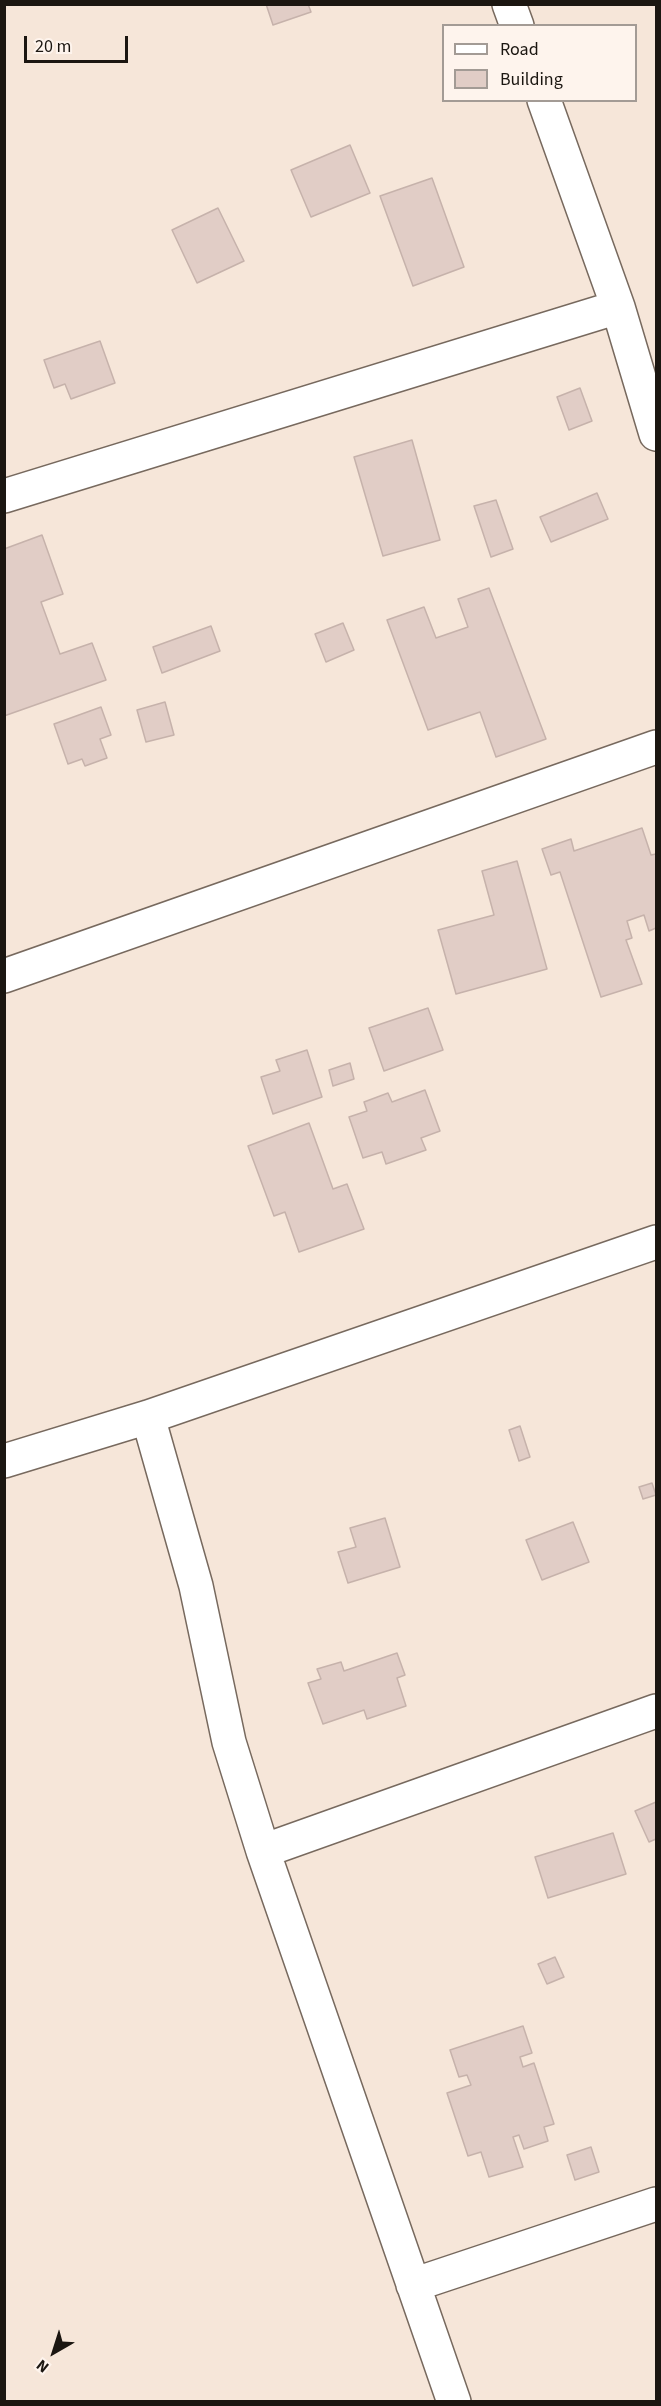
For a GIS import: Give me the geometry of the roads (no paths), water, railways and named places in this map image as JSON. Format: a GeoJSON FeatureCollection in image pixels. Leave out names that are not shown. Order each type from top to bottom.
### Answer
{"type":"FeatureCollection","features":[{"type":"Feature","properties":{"kind":"street"},"geometry":{"type":"LineString","coordinates":[[509,4],[516,24]]}},
{"type":"Feature","properties":{"kind":"street"},"geometry":{"type":"LineString","coordinates":[[545,102],[618,307],[657,434]]}},
{"type":"Feature","properties":{"kind":"street"},"geometry":{"type":"LineString","coordinates":[[4,496],[618,307]]}},
{"type":"Feature","properties":{"kind":"street"},"geometry":{"type":"LineString","coordinates":[[4,976],[657,747]]}},
{"type":"Feature","properties":{"kind":"street"},"geometry":{"type":"LineString","coordinates":[[4,1461],[148,1417],[657,1242]]}},
{"type":"Feature","properties":{"kind":"street"},"geometry":{"type":"LineString","coordinates":[[148,1417],[196,1586],[229,1742],[263,1851],[454,2402]]}},
{"type":"Feature","properties":{"kind":"street"},"geometry":{"type":"LineString","coordinates":[[263,1851],[657,1711]]}},
{"type":"Feature","properties":{"kind":"street"},"geometry":{"type":"LineString","coordinates":[[413,2285],[657,2204]]}}]}
